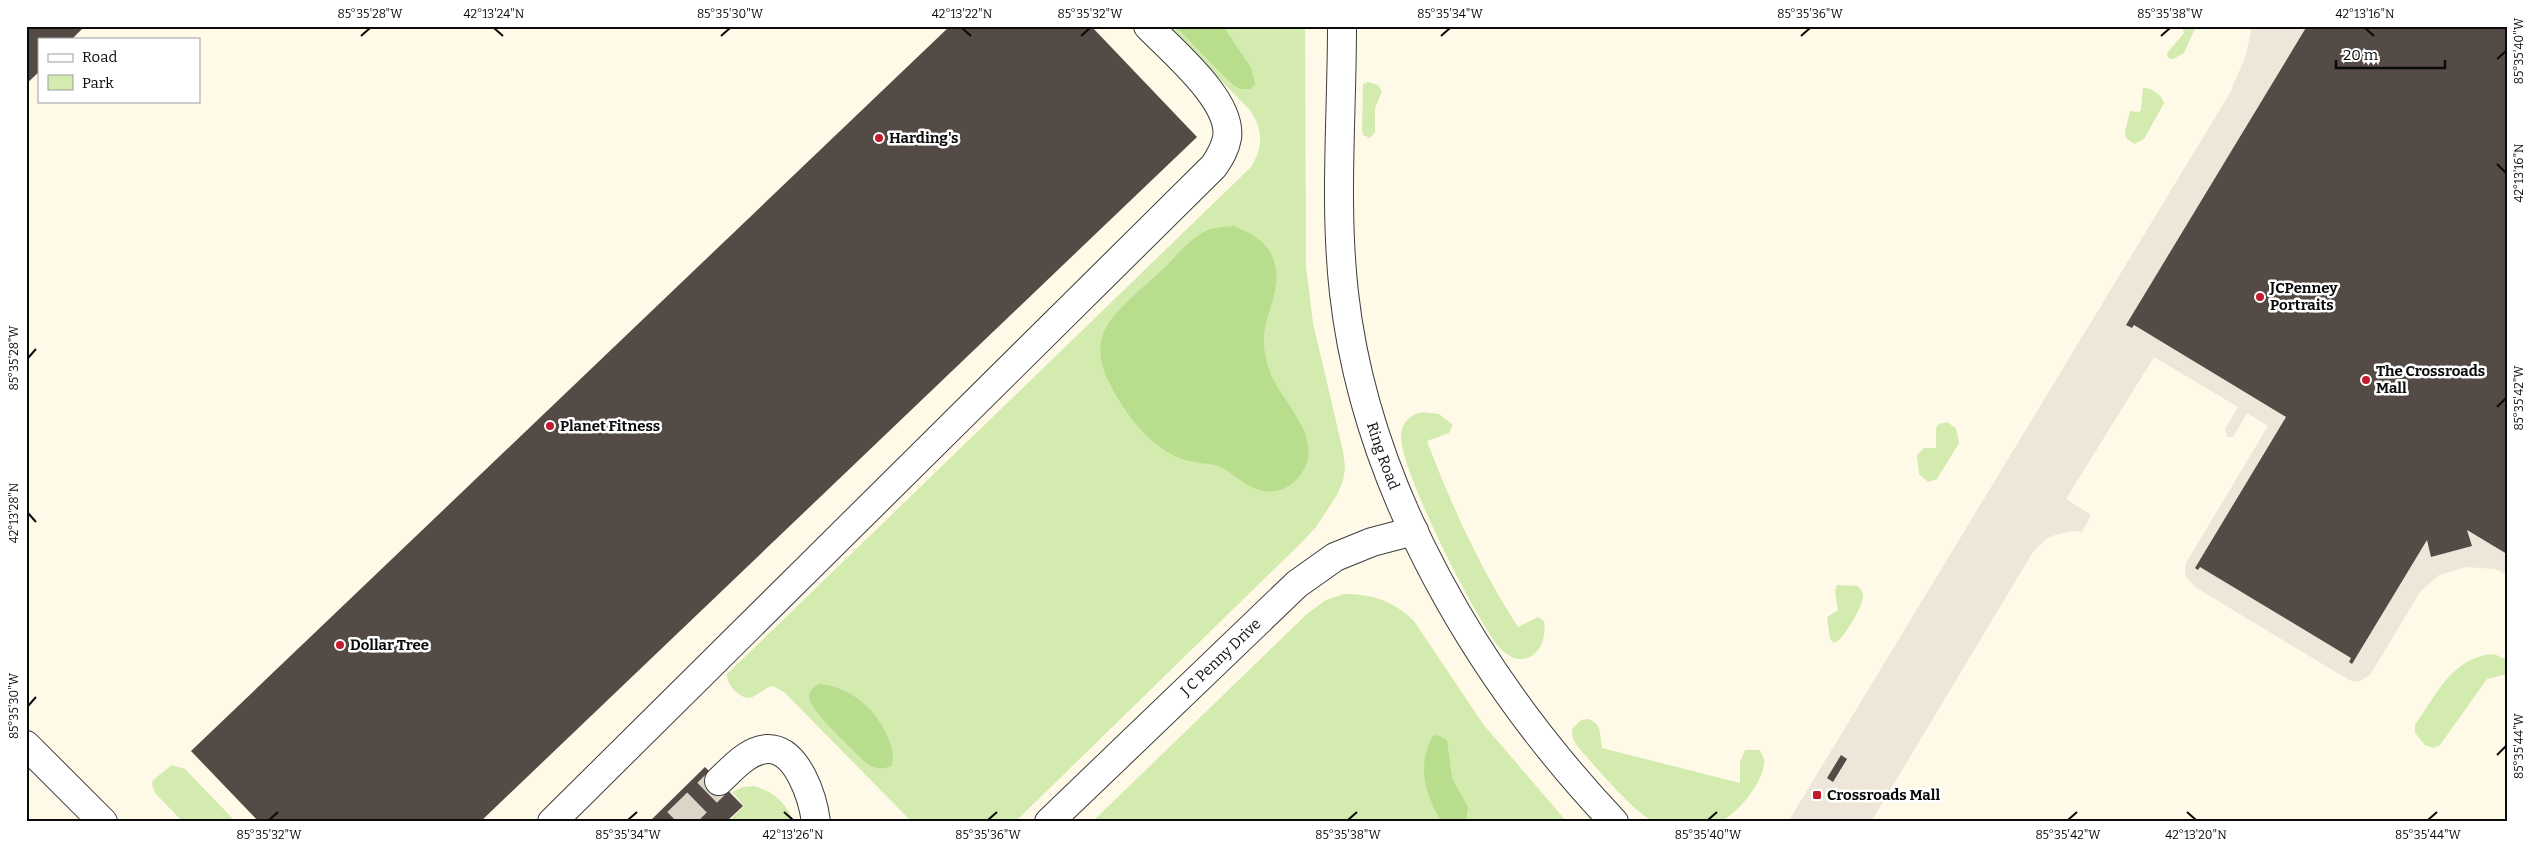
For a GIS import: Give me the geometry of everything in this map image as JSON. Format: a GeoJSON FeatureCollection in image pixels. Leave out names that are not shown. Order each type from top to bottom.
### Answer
{"type":"FeatureCollection","features":[{"type":"Feature","properties":{"kind":"street"},"geometry":{"type":"LineString","coordinates":[[552,822],[1214,166],[1223,152],[1228,136],[1226,119],[1206,87],[1148,26]]}},
{"type":"Feature","properties":{"kind":"street","name":"Ring Road"},"geometry":{"type":"LineString","coordinates":[[1342,26],[1340,204],[1344,294],[1362,393],[1387,466],[1414,531],[1460,618],[1496,675],[1557,757],[1614,822]]}},
{"type":"Feature","properties":{"kind":"street","name":"J C Penny Drive"},"geometry":{"type":"LineString","coordinates":[[1050,822],[1296,584],[1335,557],[1372,542],[1414,531]]}},
{"type":"Feature","properties":{"kind":"street"},"geometry":{"type":"LineString","coordinates":[[26,744],[103,822]]}},
{"type":"Feature","properties":{"kind":"street"},"geometry":{"type":"LineString","coordinates":[[719,781],[742,760],[756,752],[768,749],[783,754],[808,785],[816,822]]}},
{"type":"Feature","properties":{"kind":"green space"},"geometry":{"type":"Polygon","coordinates":[[[1167,26],[1305,26],[1306,266],[1313,323],[1343,451],[1345,467],[1343,481],[1337,495],[1316,527],[1302,542],[1015,822],[912,822],[784,692],[773,686],[749,698],[745,697],[739,695],[732,687],[727,674],[1251,167],[1260,145],[1259,131],[1254,116],[1167,26]]]}},
{"type":"Feature","properties":{"kind":"green space"},"geometry":{"type":"Polygon","coordinates":[[[1175,26],[1223,26],[1251,68],[1255,84],[1250,89],[1240,89],[1232,84],[1175,26]]]}},
{"type":"Feature","properties":{"kind":"green space"},"geometry":{"type":"Polygon","coordinates":[[[2173,26],[2196,26],[2184,53],[2173,59],[2168,58],[2167,53],[2184,33],[2183,29],[2173,26]]]}},
{"type":"Feature","properties":{"kind":"green space"},"geometry":{"type":"Polygon","coordinates":[[[1368,82],[1378,85],[1382,91],[1375,108],[1375,132],[1370,138],[1363,135],[1362,130],[1363,84],[1368,82]]]}},
{"type":"Feature","properties":{"kind":"green space"},"geometry":{"type":"Polygon","coordinates":[[[2143,88],[2156,92],[2164,103],[2144,139],[2134,144],[2126,138],[2125,132],[2130,111],[2139,112],[2141,110],[2143,88]]]}},
{"type":"Feature","properties":{"kind":"green space"},"geometry":{"type":"Polygon","coordinates":[[[1233,226],[1253,235],[1268,249],[1273,257],[1276,267],[1276,278],[1274,297],[1264,331],[1265,354],[1268,368],[1274,381],[1297,417],[1308,442],[1305,468],[1292,484],[1277,491],[1257,490],[1222,468],[1185,460],[1161,448],[1140,429],[1123,407],[1107,379],[1100,349],[1103,335],[1111,319],[1187,244],[1198,235],[1211,229],[1233,226]]]}},
{"type":"Feature","properties":{"kind":"green space"},"geometry":{"type":"Polygon","coordinates":[[[1422,412],[1439,414],[1453,425],[1449,433],[1427,441],[1446,490],[1468,537],[1504,605],[1518,627],[1538,617],[1544,621],[1545,632],[1543,641],[1539,649],[1526,659],[1518,659],[1509,655],[1500,648],[1489,632],[1474,608],[1425,510],[1412,479],[1401,435],[1407,420],[1422,412]]]}},
{"type":"Feature","properties":{"kind":"green space"},"geometry":{"type":"Polygon","coordinates":[[[1947,422],[1956,428],[1959,443],[1937,479],[1928,482],[1919,474],[1917,455],[1924,448],[1936,448],[1936,428],[1939,424],[1947,422]]]}},
{"type":"Feature","properties":{"kind":"green space"},"geometry":{"type":"Polygon","coordinates":[[[1837,585],[1858,586],[1863,597],[1860,608],[1852,623],[1842,637],[1834,643],[1830,639],[1827,617],[1838,610],[1835,592],[1837,585]]]}},
{"type":"Feature","properties":{"kind":"green space"},"geometry":{"type":"Polygon","coordinates":[[[1344,594],[1364,595],[1382,600],[1398,608],[1414,621],[1483,724],[1567,822],[1092,822],[1308,613],[1326,600],[1344,594]]]}},
{"type":"Feature","properties":{"kind":"green space"},"geometry":{"type":"Polygon","coordinates":[[[2494,654],[2507,660],[2507,674],[2487,679],[2440,745],[2433,748],[2425,745],[2415,733],[2415,725],[2438,690],[2457,669],[2467,662],[2480,656],[2494,654]]]}},
{"type":"Feature","properties":{"kind":"green space"},"geometry":{"type":"Polygon","coordinates":[[[819,684],[831,686],[852,695],[862,702],[878,719],[892,750],[891,766],[878,768],[866,763],[824,720],[811,702],[809,695],[819,684]]]}},
{"type":"Feature","properties":{"kind":"green space"},"geometry":{"type":"Polygon","coordinates":[[[1588,719],[1593,721],[1598,727],[1602,748],[1740,783],[1740,762],[1745,750],[1759,750],[1764,759],[1763,770],[1748,797],[1725,819],[1706,823],[1657,822],[1638,811],[1577,746],[1573,739],[1572,729],[1581,720],[1588,719]]]}},
{"type":"Feature","properties":{"kind":"green space"},"geometry":{"type":"Polygon","coordinates":[[[1437,735],[1447,740],[1452,778],[1468,807],[1466,822],[1441,821],[1427,790],[1424,770],[1427,748],[1432,737],[1437,735]]]}},
{"type":"Feature","properties":{"kind":"green space"},"geometry":{"type":"Polygon","coordinates":[[[172,765],[185,769],[236,822],[183,822],[155,793],[152,784],[153,780],[172,765]]]}},
{"type":"Feature","properties":{"kind":"green space"},"geometry":{"type":"Polygon","coordinates":[[[754,786],[768,791],[778,799],[787,809],[794,822],[728,822],[744,806],[732,792],[743,787],[754,786]]]}},
{"type":"Feature","properties":{"kind":"shaded area"},"geometry":{"type":"Polygon","coordinates":[[[2252,26],[2307,26],[2127,325],[2132,328],[2134,325],[2286,417],[2195,568],[2198,570],[2200,567],[2351,658],[2349,662],[2352,664],[2427,540],[2432,557],[2472,546],[2467,530],[2507,554],[2507,575],[2495,569],[2466,567],[2439,575],[2420,592],[2370,675],[2358,682],[2349,680],[2195,587],[2185,576],[2186,563],[2268,426],[2247,413],[2233,437],[2227,437],[2225,429],[2238,407],[2154,357],[2066,499],[2091,515],[2082,532],[2071,531],[2055,535],[2046,539],[2033,552],[1871,822],[1788,822],[2230,93],[2246,55],[2252,26]]]}},
{"type":"Feature","properties":{"kind":"building"},"geometry":{"type":"Polygon","coordinates":[[[26,26],[83,28],[73,38],[38,38],[38,73],[26,84],[26,26]]]}},
{"type":"Feature","properties":{"kind":"building"},"geometry":{"type":"Polygon","coordinates":[[[950,26],[1091,26],[1197,137],[480,822],[259,822],[191,751],[950,26]]]}},
{"type":"Feature","properties":{"kind":"building","name":"The Crossroads Mall"},"geometry":{"type":"Polygon","coordinates":[[[2307,26],[2507,26],[2507,554],[2467,530],[2472,546],[2431,557],[2427,540],[2352,664],[2349,662],[2351,658],[2200,567],[2198,570],[2195,568],[2286,417],[2134,325],[2132,328],[2126,325],[2307,26]]]}},
{"type":"Feature","properties":{"kind":"building"},"geometry":{"type":"Polygon","coordinates":[[[1841,755],[1847,759],[1833,782],[1827,778],[1841,755]]]}},
{"type":"Feature","properties":{"kind":"building"},"geometry":{"type":"Polygon","coordinates":[[[705,767],[743,806],[726,822],[649,822],[705,767]]]}},
{"type":"Feature","properties":{"kind":"tunnel"},"geometry":{"type":"LineString","coordinates":[[677,822],[719,781]]}},
{"type":"Feature","properties":{"kind":"place","name":"Harding's"},"geometry":{"type":"Point","coordinates":[879,138]}},
{"type":"Feature","properties":{"kind":"place","name":"JCPenney Portraits"},"geometry":{"type":"Point","coordinates":[2260,297]}},
{"type":"Feature","properties":{"kind":"place","name":"The Crossroads Mall"},"geometry":{"type":"Point","coordinates":[2366,380]}},
{"type":"Feature","properties":{"kind":"place","name":"Planet Fitness"},"geometry":{"type":"Point","coordinates":[550,426]}},
{"type":"Feature","properties":{"kind":"place","name":"Dollar Tree"},"geometry":{"type":"Point","coordinates":[340,645]}},
{"type":"Feature","properties":{"kind":"place","name":"Crossroads Mall"},"geometry":{"type":"Point","coordinates":[1817,795]}}]}
